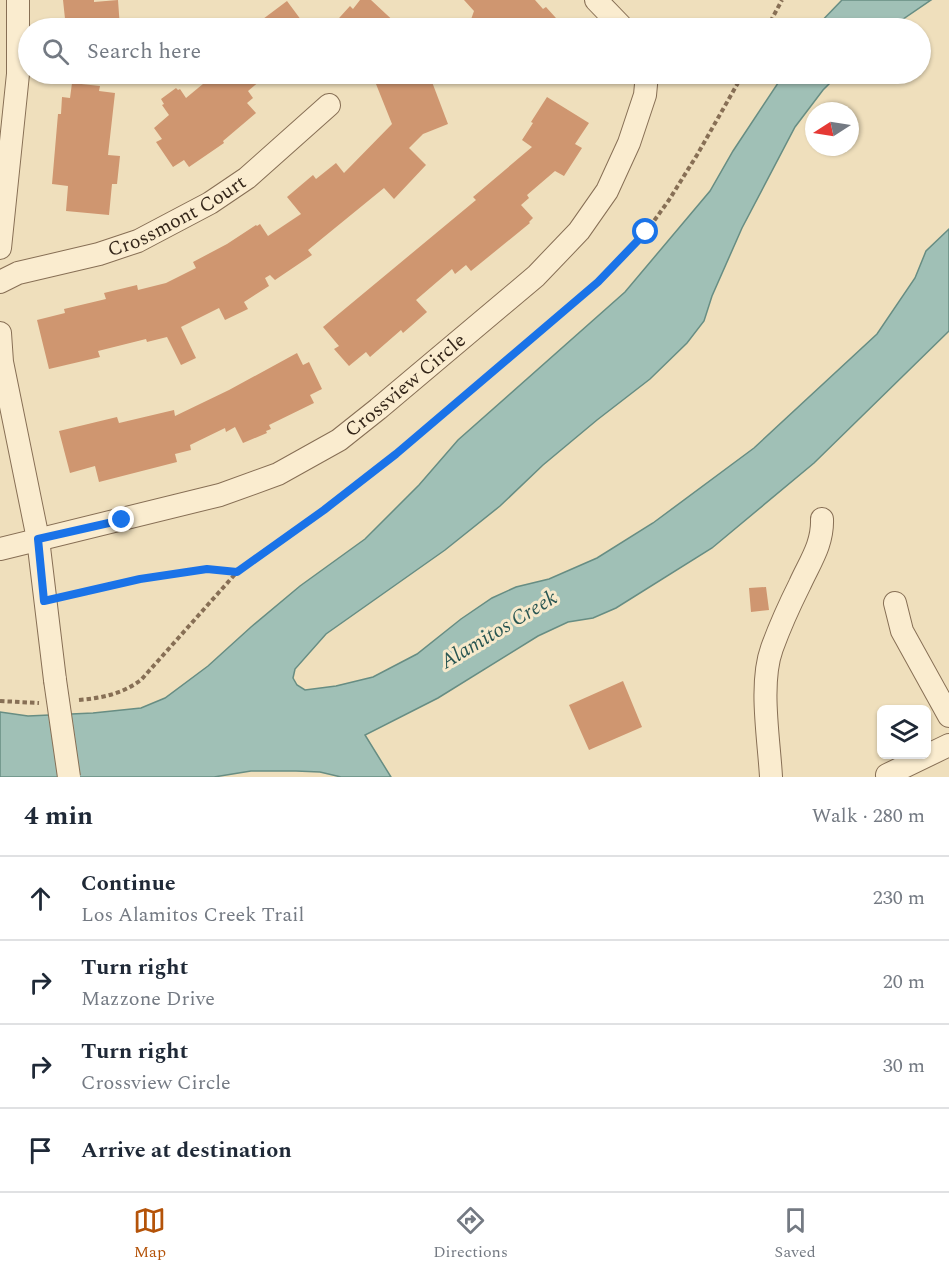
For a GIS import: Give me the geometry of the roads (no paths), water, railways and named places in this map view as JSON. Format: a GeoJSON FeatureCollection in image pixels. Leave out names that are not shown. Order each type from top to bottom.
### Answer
{"type":"FeatureCollection","features":[{"type":"Feature","properties":{"kind":"street"},"geometry":{"type":"LineString","coordinates":[[0,248],[18,74],[18,0]]}},
{"type":"Feature","properties":{"kind":"street"},"geometry":{"type":"LineString","coordinates":[[596,0],[613,18]]}},
{"type":"Feature","properties":{"kind":"street","name":"Crossview Circle"},"geometry":{"type":"LineString","coordinates":[[0,549],[220,495],[278,474],[339,440],[378,410],[536,276],[579,231],[607,191],[628,143],[645,95],[646,84]]}},
{"type":"Feature","properties":{"kind":"street","name":"Crossmont Court"},"geometry":{"type":"LineString","coordinates":[[0,282],[18,273],[99,254],[138,241],[192,213],[247,178],[329,105]]}},
{"type":"Feature","properties":{"kind":"street"},"geometry":{"type":"LineString","coordinates":[[0,333],[2,362],[38,539],[44,601],[69,777]]}},
{"type":"Feature","properties":{"kind":"street"},"geometry":{"type":"LineString","coordinates":[[771,777],[765,680],[771,649],[818,548],[823,531],[822,519]]}},
{"type":"Feature","properties":{"kind":"street"},"geometry":{"type":"LineString","coordinates":[[895,603],[902,631],[949,716]]}},
{"type":"Feature","properties":{"kind":"street"},"geometry":{"type":"LineString","coordinates":[[887,776],[949,745]]}},
{"type":"Feature","properties":{"kind":"water"},"geometry":{"type":"Polygon","coordinates":[[[842,0],[931,0],[905,18],[825,18],[842,0]]]}},
{"type":"Feature","properties":{"kind":"water","name":"Alamitos Creek"},"geometry":{"type":"Polygon","coordinates":[[[777,84],[829,84],[814,102],[805,102],[805,114],[795,127],[742,228],[712,296],[704,321],[687,343],[650,379],[543,465],[500,506],[445,550],[326,634],[295,669],[293,678],[297,685],[305,690],[336,686],[373,677],[417,654],[492,598],[516,587],[549,579],[597,558],[653,523],[754,448],[877,334],[915,278],[926,251],[949,229],[949,331],[814,463],[712,548],[616,608],[593,618],[568,622],[538,636],[438,698],[365,735],[391,777],[341,777],[320,772],[251,771],[214,777],[0,777],[0,712],[28,716],[93,713],[141,708],[165,698],[208,666],[300,586],[365,539],[419,485],[458,440],[625,292],[710,191],[733,151],[777,84]]]}}]}
